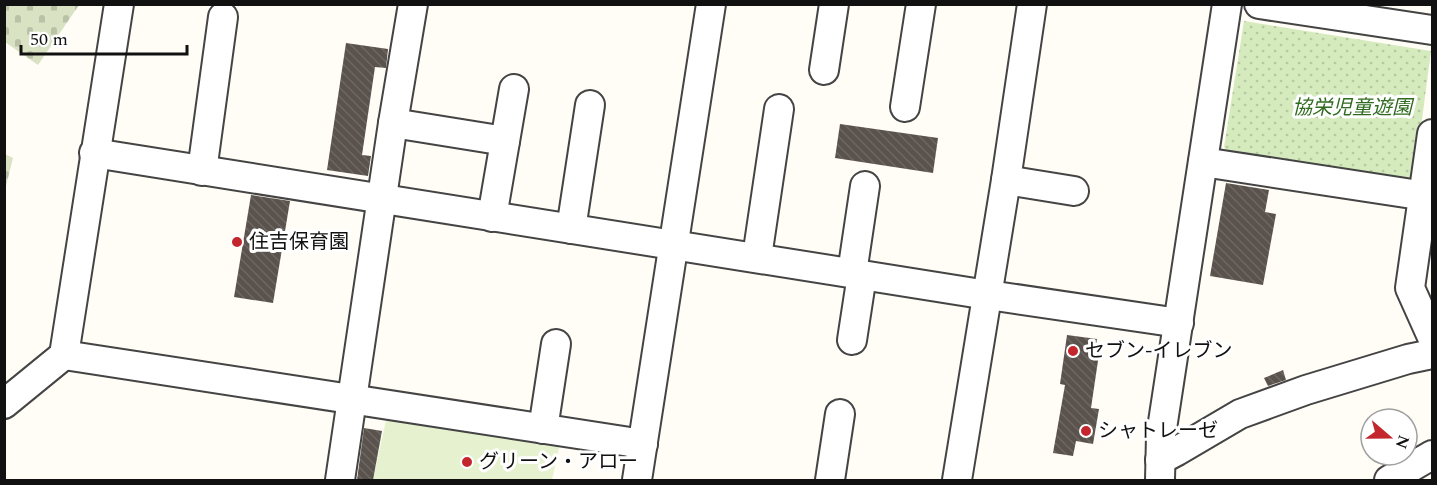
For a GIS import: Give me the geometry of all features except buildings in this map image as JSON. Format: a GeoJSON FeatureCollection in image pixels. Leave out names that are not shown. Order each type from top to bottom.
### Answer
{"type":"FeatureCollection","features":[{"type":"Feature","properties":{"kind":"street"},"geometry":{"type":"LineString","coordinates":[[4,404],[64,355],[119,4]]}},
{"type":"Feature","properties":{"kind":"street"},"geometry":{"type":"LineString","coordinates":[[340,480],[413,4]]}},
{"type":"Feature","properties":{"kind":"street"},"geometry":{"type":"LineString","coordinates":[[637,480],[711,4]]}},
{"type":"Feature","properties":{"kind":"street"},"geometry":{"type":"LineString","coordinates":[[824,70],[834,4]]}},
{"type":"Feature","properties":{"kind":"street"},"geometry":{"type":"LineString","coordinates":[[905,108],[921,4]]}},
{"type":"Feature","properties":{"kind":"street"},"geometry":{"type":"LineString","coordinates":[[957,480],[1032,4]]}},
{"type":"Feature","properties":{"kind":"street"},"geometry":{"type":"LineString","coordinates":[[1159,475],[1161,435],[1227,4]]}},
{"type":"Feature","properties":{"kind":"street"},"geometry":{"type":"LineString","coordinates":[[1259,4],[1432,30]]}},
{"type":"Feature","properties":{"kind":"street"},"geometry":{"type":"LineString","coordinates":[[202,171],[223,17]]}},
{"type":"Feature","properties":{"kind":"street"},"geometry":{"type":"LineString","coordinates":[[492,217],[514,89]]}},
{"type":"Feature","properties":{"kind":"street"},"geometry":{"type":"LineString","coordinates":[[571,229],[590,105]]}},
{"type":"Feature","properties":{"kind":"street"},"geometry":{"type":"LineString","coordinates":[[757,257],[779,109]]}},
{"type":"Feature","properties":{"kind":"street"},"geometry":{"type":"LineString","coordinates":[[393,123],[505,141]]}},
{"type":"Feature","properties":{"kind":"street"},"geometry":{"type":"LineString","coordinates":[[1432,134],[1427,196],[1410,288],[1432,337]]}},
{"type":"Feature","properties":{"kind":"street"},"geometry":{"type":"LineString","coordinates":[[94,153],[382,200],[1179,323]]}},
{"type":"Feature","properties":{"kind":"street"},"geometry":{"type":"LineString","coordinates":[[1203,162],[1427,196]]}},
{"type":"Feature","properties":{"kind":"street"},"geometry":{"type":"LineString","coordinates":[[1006,180],[1074,191]]}},
{"type":"Feature","properties":{"kind":"street"},"geometry":{"type":"LineString","coordinates":[[852,340],[865,186]]}},
{"type":"Feature","properties":{"kind":"street"},"geometry":{"type":"LineString","coordinates":[[543,429],[556,344]]}},
{"type":"Feature","properties":{"kind":"street"},"geometry":{"type":"LineString","coordinates":[[1159,475],[1177,452],[1240,414],[1306,390],[1432,354]]}},
{"type":"Feature","properties":{"kind":"street"},"geometry":{"type":"LineString","coordinates":[[64,355],[643,444]]}},
{"type":"Feature","properties":{"kind":"street"},"geometry":{"type":"LineString","coordinates":[[830,480],[840,414]]}},
{"type":"Feature","properties":{"kind":"street"},"geometry":{"type":"LineString","coordinates":[[1389,480],[1432,455]]}},
{"type":"Feature","properties":{"kind":"green space"},"geometry":{"type":"Polygon","coordinates":[[[4,5],[79,5],[38,65],[5,42],[4,5]]]}},
{"type":"Feature","properties":{"kind":"green space","name":"協栄児童遊園"},"geometry":{"type":"Polygon","coordinates":[[[1244,21],[1431,51],[1414,180],[1229,156],[1224,147],[1244,21]]]}},
{"type":"Feature","properties":{"kind":"green space"},"geometry":{"type":"Polygon","coordinates":[[[4,155],[13,158],[5,190],[4,155]]]}},
{"type":"Feature","properties":{"kind":"green space","name":"グリーン・アロー"},"geometry":{"type":"Polygon","coordinates":[[[389,418],[560,444],[552,480],[373,480],[386,420],[389,418]]]}},
{"type":"Feature","properties":{"kind":"place","name":"住吉保育園"},"geometry":{"type":"Point","coordinates":[237,242]}},
{"type":"Feature","properties":{"kind":"place","name":"セブン-イレブン"},"geometry":{"type":"Point","coordinates":[1073,351]}},
{"type":"Feature","properties":{"kind":"place","name":"シャトレーゼ"},"geometry":{"type":"Point","coordinates":[1086,431]}},
{"type":"Feature","properties":{"kind":"place","name":"グリーン・アロー"},"geometry":{"type":"Point","coordinates":[467,462]}}]}
